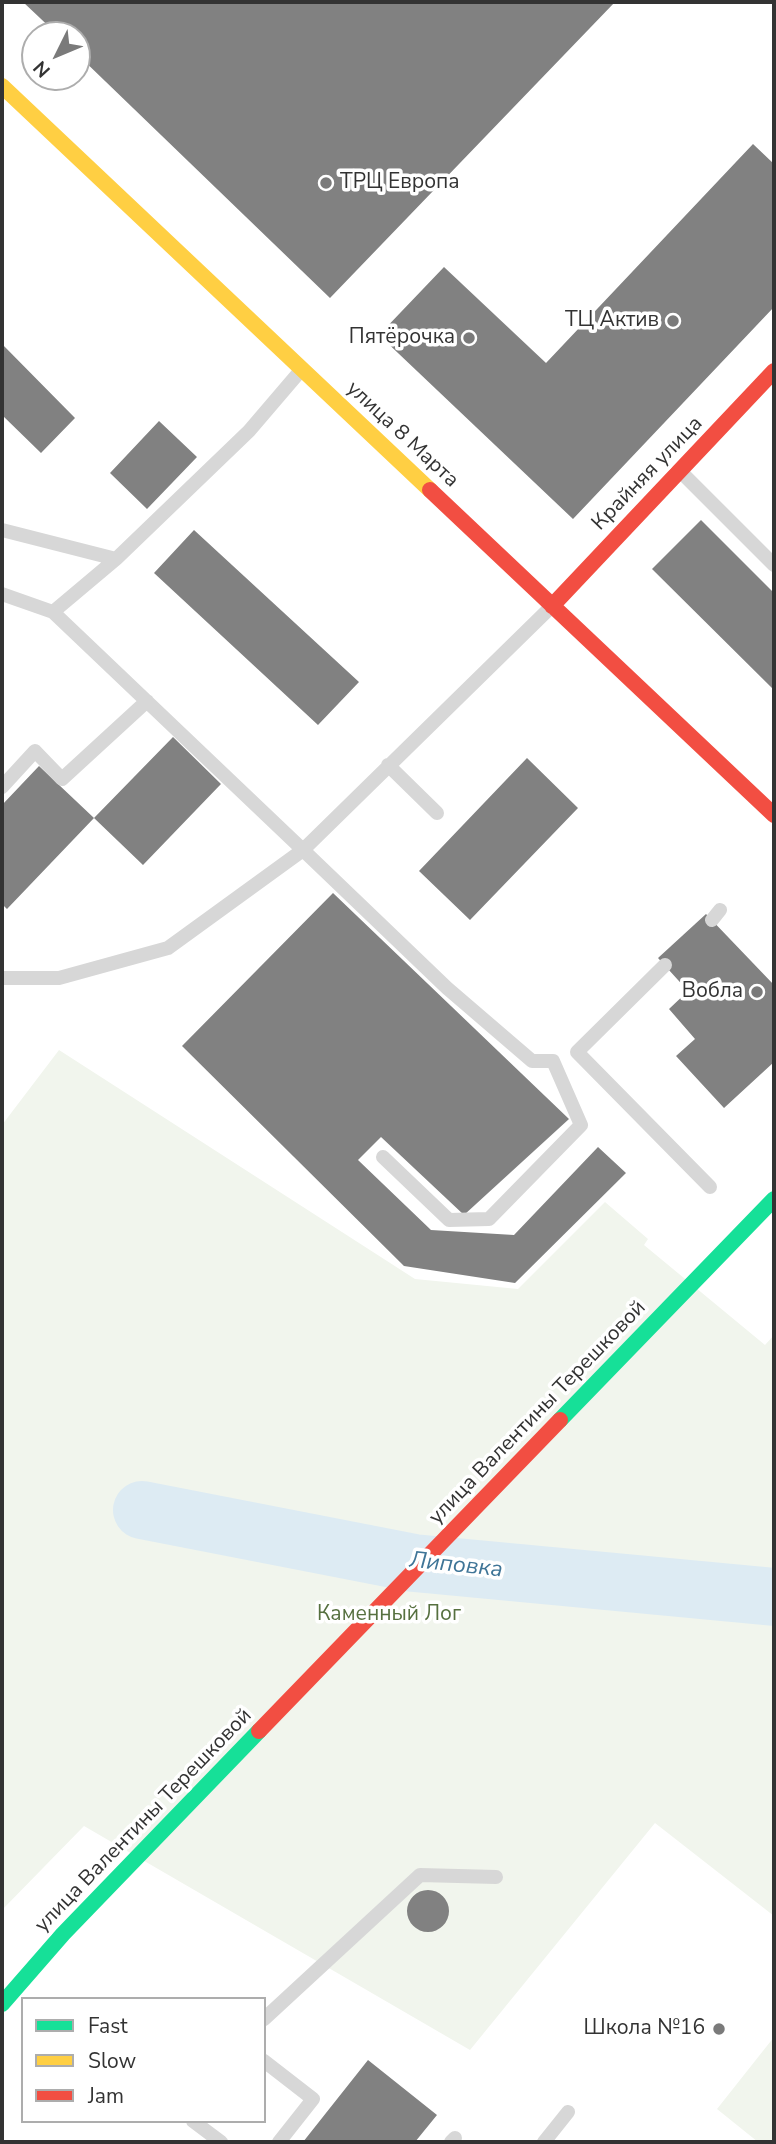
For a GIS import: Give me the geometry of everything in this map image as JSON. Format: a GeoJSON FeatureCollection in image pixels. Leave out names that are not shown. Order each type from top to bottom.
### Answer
{"type":"FeatureCollection","features":[{"type":"Feature","properties":{"kind":"street","name":"улица 8 Марта"},"geometry":{"type":"LineString","coordinates":[[2,86],[774,815]]}},
{"type":"Feature","properties":{"kind":"street","name":"Крайняя улица"},"geometry":{"type":"LineString","coordinates":[[552,606],[774,371]]}},
{"type":"Feature","properties":{"kind":"street","name":"улица Валентины Терешковой"},"geometry":{"type":"LineString","coordinates":[[2,2004],[63,1934],[774,1199]]}},
{"type":"Feature","properties":{"kind":"street","name":"улица Валентины Терешковой"},"geometry":{"type":"LineString","coordinates":[[2,1984],[40,1958]]}},
{"type":"Feature","properties":{"kind":"lane"},"geometry":{"type":"LineString","coordinates":[[53,612],[116,559],[249,431],[302,369]]}},
{"type":"Feature","properties":{"kind":"lane"},"geometry":{"type":"LineString","coordinates":[[680,471],[774,565]]}},
{"type":"Feature","properties":{"kind":"lane"},"geometry":{"type":"LineString","coordinates":[[2,518],[20,536]]}},
{"type":"Feature","properties":{"kind":"lane"},"geometry":{"type":"LineString","coordinates":[[2,530],[116,559]]}},
{"type":"Feature","properties":{"kind":"lane"},"geometry":{"type":"LineString","coordinates":[[2,594],[53,612],[447,988],[532,1061],[553,1061],[581,1125],[489,1219],[449,1220],[383,1157]]}},
{"type":"Feature","properties":{"kind":"lane"},"geometry":{"type":"LineString","coordinates":[[2,978],[59,978],[168,947],[303,850],[552,606]]}},
{"type":"Feature","properties":{"kind":"lane"},"geometry":{"type":"LineString","coordinates":[[2,787],[35,751],[62,779],[147,701]]}},
{"type":"Feature","properties":{"kind":"lane"},"geometry":{"type":"LineString","coordinates":[[388,765],[437,813]]}},
{"type":"Feature","properties":{"kind":"lane"},"geometry":{"type":"LineString","coordinates":[[665,965],[577,1052],[710,1187]]}},
{"type":"Feature","properties":{"kind":"lane"},"geometry":{"type":"LineString","coordinates":[[266,2017],[420,1875],[496,1877]]}},
{"type":"Feature","properties":{"kind":"lane"},"geometry":{"type":"LineString","coordinates":[[266,2063],[313,2099],[279,2142]]}},
{"type":"Feature","properties":{"kind":"lane"},"geometry":{"type":"LineString","coordinates":[[544,2142],[568,2112]]}},
{"type":"Feature","properties":{"kind":"lane"},"geometry":{"type":"LineString","coordinates":[[197,2123],[221,2142]]}},
{"type":"Feature","properties":{"kind":"green space","name":"Каменный Лог"},"geometry":{"type":"Polygon","coordinates":[[[59,1050],[415,1279],[518,1289],[605,1202],[648,1239],[644,1245],[765,1345],[774,1335],[774,1916],[655,1823],[470,2050],[84,1826],[2,1910],[2,1125],[59,1050]]]}},
{"type":"Feature","properties":{"kind":"green space"},"geometry":{"type":"Polygon","coordinates":[[[774,2037],[774,2142],[758,2142],[717,2109],[774,2037]]]}},
{"type":"Feature","properties":{"kind":"building","name":"ТРЦ Европа"},"geometry":{"type":"Polygon","coordinates":[[[23,2],[615,2],[330,298],[91,68],[91,21],[43,21],[23,2]]]}},
{"type":"Feature","properties":{"kind":"building","name":"ТЦ Актив"},"geometry":{"type":"Polygon","coordinates":[[[753,144],[774,164],[774,307],[573,519],[379,335],[444,267],[546,363],[753,144]]]}},
{"type":"Feature","properties":{"kind":"building"},"geometry":{"type":"Polygon","coordinates":[[[2,344],[75,418],[41,453],[2,415],[2,344]]]}},
{"type":"Feature","properties":{"kind":"building"},"geometry":{"type":"Polygon","coordinates":[[[159,421],[197,457],[147,509],[110,473],[159,421]]]}},
{"type":"Feature","properties":{"kind":"building"},"geometry":{"type":"Polygon","coordinates":[[[701,520],[774,593],[774,690],[652,569],[701,520]]]}},
{"type":"Feature","properties":{"kind":"building"},"geometry":{"type":"Polygon","coordinates":[[[194,530],[359,682],[318,725],[154,573],[194,530]]]}},
{"type":"Feature","properties":{"kind":"building"},"geometry":{"type":"Polygon","coordinates":[[[173,737],[221,784],[143,865],[94,818],[173,737]]]}},
{"type":"Feature","properties":{"kind":"building"},"geometry":{"type":"Polygon","coordinates":[[[527,758],[578,808],[470,920],[419,871],[527,758]]]}},
{"type":"Feature","properties":{"kind":"building"},"geometry":{"type":"Polygon","coordinates":[[[39,766],[94,818],[7,909],[2,904],[2,805],[39,766]]]}},
{"type":"Feature","properties":{"kind":"building"},"geometry":{"type":"Polygon","coordinates":[[[333,893],[569,1119],[464,1215],[381,1137],[358,1160],[431,1230],[514,1235],[598,1147],[626,1173],[515,1283],[404,1266],[182,1046],[333,893]]]}},
{"type":"Feature","properties":{"kind":"building"},"geometry":{"type":"Polygon","coordinates":[[[706,914],[774,985],[774,1062],[724,1108],[676,1056],[695,1039],[669,1009],[688,991],[658,958],[706,914]]]}},
{"type":"Feature","properties":{"kind":"building"},"geometry":{"type":"Polygon","coordinates":[[[428,1890],[443,1896],[449,1911],[443,1926],[428,1932],[413,1926],[407,1911],[413,1896],[428,1890]]]}},
{"type":"Feature","properties":{"kind":"building"},"geometry":{"type":"Polygon","coordinates":[[[368,2060],[437,2115],[415,2142],[303,2142],[368,2060]]]}},
{"type":"Feature","properties":{"kind":"waterway","name":"Липовка"},"geometry":{"type":"LineString","coordinates":[[142,1510],[414,1563],[774,1597]]}},
{"type":"Feature","properties":{"kind":"traffic: fast"},"geometry":{"type":"LineString","coordinates":[[560,1420],[774,1199]]}},
{"type":"Feature","properties":{"kind":"traffic: fast"},"geometry":{"type":"LineString","coordinates":[[2,2004],[63,1934],[259,1731]]}},
{"type":"Feature","properties":{"kind":"traffic: slow"},"geometry":{"type":"LineString","coordinates":[[2,86],[430,490]]}},
{"type":"Feature","properties":{"kind":"traffic: jam"},"geometry":{"type":"LineString","coordinates":[[552,606],[774,371]]}},
{"type":"Feature","properties":{"kind":"traffic: jam"},"geometry":{"type":"LineString","coordinates":[[430,490],[774,815]]}},
{"type":"Feature","properties":{"kind":"traffic: jam"},"geometry":{"type":"LineString","coordinates":[[259,1731],[560,1420]]}},
{"type":"Feature","properties":{"kind":"place","name":"ТРЦ Европа"},"geometry":{"type":"Point","coordinates":[326,183]}},
{"type":"Feature","properties":{"kind":"place","name":"ТЦ Актив"},"geometry":{"type":"Point","coordinates":[673,321]}},
{"type":"Feature","properties":{"kind":"place","name":"Пятёрочка"},"geometry":{"type":"Point","coordinates":[469,338]}},
{"type":"Feature","properties":{"kind":"place","name":"Вобла"},"geometry":{"type":"Point","coordinates":[757,992]}},
{"type":"Feature","properties":{"kind":"place","name":"Школа №16"},"geometry":{"type":"Point","coordinates":[719,2029]}}]}
